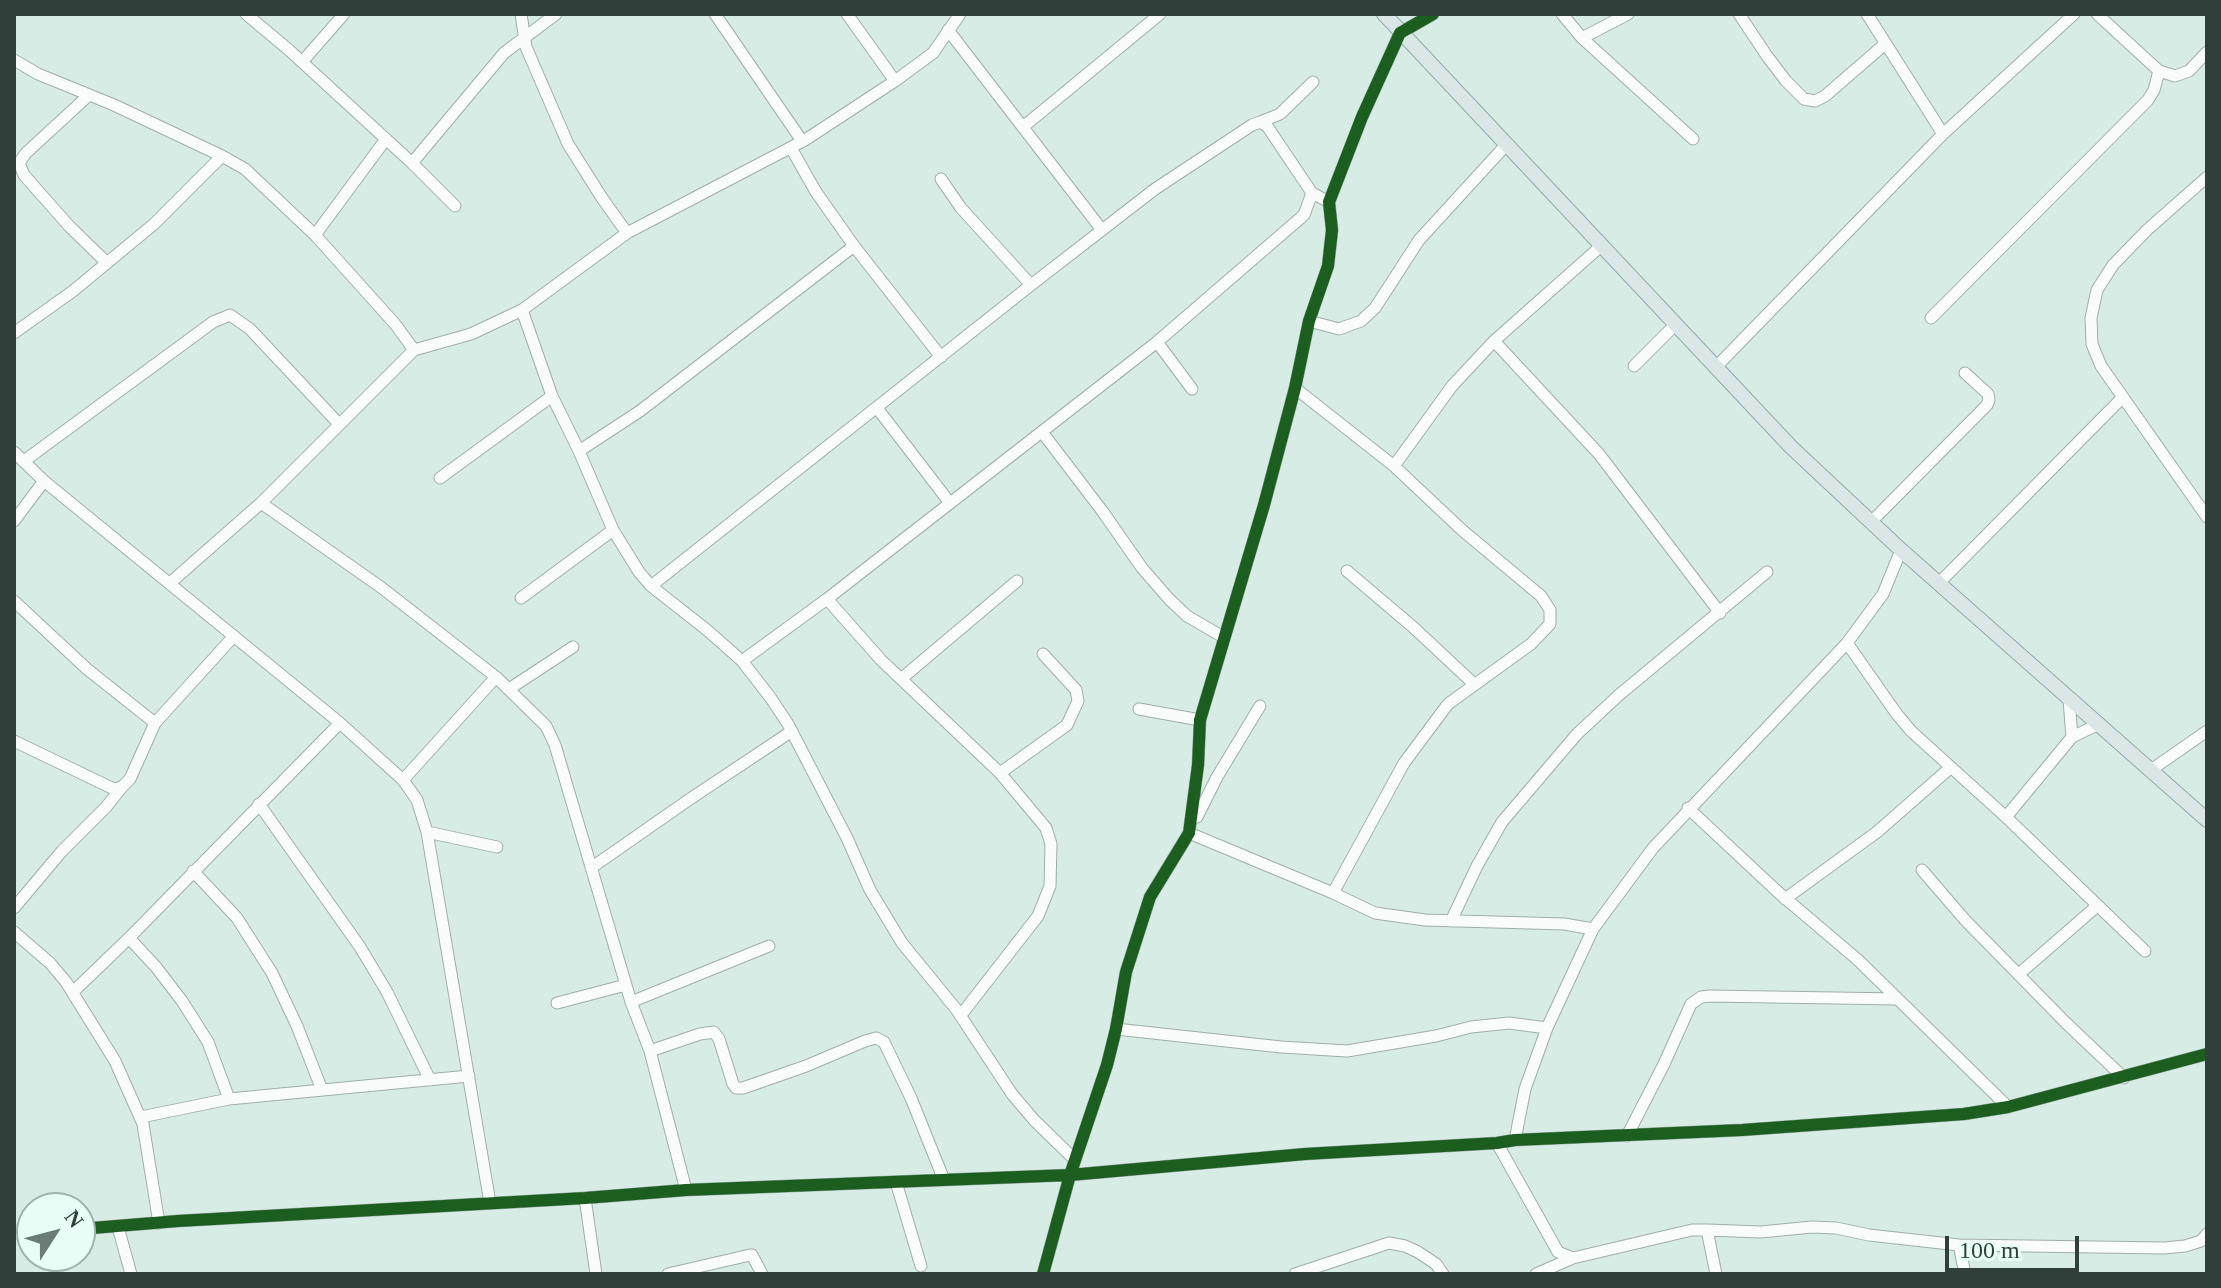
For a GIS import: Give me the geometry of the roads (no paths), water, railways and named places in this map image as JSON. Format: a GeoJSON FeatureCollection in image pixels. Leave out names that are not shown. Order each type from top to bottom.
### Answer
{"type":"FeatureCollection","features":[{"type":"Feature","properties":{"kind":"main road"},"geometry":{"type":"LineString","coordinates":[[1384,14],[1791,447],[1938,584],[2207,820]]}},
{"type":"Feature","properties":{"kind":"street"},"geometry":{"type":"LineString","coordinates":[[246,14],[386,139],[455,206]]}},
{"type":"Feature","properties":{"kind":"street"},"geometry":{"type":"LineString","coordinates":[[302,62],[344,14]]}},
{"type":"Feature","properties":{"kind":"street"},"geometry":{"type":"LineString","coordinates":[[521,14],[526,47],[568,144],[627,233]]}},
{"type":"Feature","properties":{"kind":"street"},"geometry":{"type":"LineString","coordinates":[[412,163],[504,53],[556,14]]}},
{"type":"Feature","properties":{"kind":"street"},"geometry":{"type":"LineString","coordinates":[[715,14],[796,144],[816,192],[941,357]]}},
{"type":"Feature","properties":{"kind":"street"},"geometry":{"type":"LineString","coordinates":[[847,14],[895,81]]}},
{"type":"Feature","properties":{"kind":"street"},"geometry":{"type":"LineString","coordinates":[[170,583],[261,503],[414,350],[471,334],[522,310],[627,233],[796,144],[933,53],[960,14]]}},
{"type":"Feature","properties":{"kind":"street"},"geometry":{"type":"LineString","coordinates":[[1023,127],[1160,14]]}},
{"type":"Feature","properties":{"kind":"street"},"geometry":{"type":"LineString","coordinates":[[1043,1274],[1070,1175],[1107,1065],[1126,972],[1150,897],[1189,833],[1200,720],[1264,505],[1309,321],[1328,266],[1332,230],[1329,202],[1362,117],[1400,33],[1433,14]]}},
{"type":"Feature","properties":{"kind":"street"},"geometry":{"type":"LineString","coordinates":[[1562,14],[1582,38],[1693,139]]}},
{"type":"Feature","properties":{"kind":"street"},"geometry":{"type":"LineString","coordinates":[[1582,38],[1628,14]]}},
{"type":"Feature","properties":{"kind":"street"},"geometry":{"type":"LineString","coordinates":[[1739,14],[1786,81],[1804,99],[1815,101],[1825,96],[1885,44]]}},
{"type":"Feature","properties":{"kind":"street"},"geometry":{"type":"LineString","coordinates":[[1867,14],[1943,134]]}},
{"type":"Feature","properties":{"kind":"street"},"geometry":{"type":"LineString","coordinates":[[1715,368],[1943,134],[2074,14]]}},
{"type":"Feature","properties":{"kind":"street"},"geometry":{"type":"LineString","coordinates":[[2097,14],[2159,71],[2175,76],[2189,71],[2207,52]]}},
{"type":"Feature","properties":{"kind":"street"},"geometry":{"type":"LineString","coordinates":[[948,30],[1102,230]]}},
{"type":"Feature","properties":{"kind":"street"},"geometry":{"type":"LineString","coordinates":[[14,60],[38,74],[245,169],[315,235],[395,324],[414,350]]}},
{"type":"Feature","properties":{"kind":"street"},"geometry":{"type":"LineString","coordinates":[[1931,318],[2148,100],[2159,71]]}},
{"type":"Feature","properties":{"kind":"street"},"geometry":{"type":"LineString","coordinates":[[651,586],[1155,189],[1252,125],[1280,114],[1313,82]]}},
{"type":"Feature","properties":{"kind":"street"},"geometry":{"type":"LineString","coordinates":[[89,95],[17,165],[69,226],[107,263]]}},
{"type":"Feature","properties":{"kind":"street"},"geometry":{"type":"LineString","coordinates":[[1260,122],[1267,126],[1312,193],[1329,202]]}},
{"type":"Feature","properties":{"kind":"street"},"geometry":{"type":"LineString","coordinates":[[315,235],[386,139]]}},
{"type":"Feature","properties":{"kind":"street"},"geometry":{"type":"LineString","coordinates":[[1309,321],[1339,329],[1361,321],[1375,308],[1419,240],[1506,145]]}},
{"type":"Feature","properties":{"kind":"street"},"geometry":{"type":"LineString","coordinates":[[14,333],[73,291],[154,224],[222,156]]}},
{"type":"Feature","properties":{"kind":"street"},"geometry":{"type":"LineString","coordinates":[[2207,177],[2113,265],[2097,290],[2091,318],[2092,344],[2101,366],[2207,517]]}},
{"type":"Feature","properties":{"kind":"street"},"geometry":{"type":"LineString","coordinates":[[941,179],[961,208],[1031,285]]}},
{"type":"Feature","properties":{"kind":"street"},"geometry":{"type":"LineString","coordinates":[[742,661],[827,599],[1157,342],[1304,215],[1312,193]]}},
{"type":"Feature","properties":{"kind":"street"},"geometry":{"type":"LineString","coordinates":[[579,451],[640,411],[854,246]]}},
{"type":"Feature","properties":{"kind":"street"},"geometry":{"type":"LineString","coordinates":[[1394,466],[1452,386],[1494,341],[1601,246]]}},
{"type":"Feature","properties":{"kind":"street"},"geometry":{"type":"LineString","coordinates":[[522,310],[552,396],[613,530],[639,572],[651,586],[742,661],[770,697],[792,731],[870,890],[902,943],[961,1015],[1012,1094],[1075,1160]]}},
{"type":"Feature","properties":{"kind":"street"},"geometry":{"type":"LineString","coordinates":[[24,461],[213,322],[230,315],[250,329],[339,424]]}},
{"type":"Feature","properties":{"kind":"street"},"geometry":{"type":"LineString","coordinates":[[1634,366],[1675,325]]}},
{"type":"Feature","properties":{"kind":"street"},"geometry":{"type":"LineString","coordinates":[[1494,341],[1599,454],[1720,613]]}},
{"type":"Feature","properties":{"kind":"street"},"geometry":{"type":"LineString","coordinates":[[1157,342],[1192,389]]}},
{"type":"Feature","properties":{"kind":"street"},"geometry":{"type":"LineString","coordinates":[[1871,522],[1987,405],[1988,394],[1965,373]]}},
{"type":"Feature","properties":{"kind":"street"},"geometry":{"type":"LineString","coordinates":[[1295,388],[1394,466],[1462,530],[1541,596],[1550,610],[1550,624],[1531,644],[1448,704],[1404,763],[1333,893]]}},
{"type":"Feature","properties":{"kind":"street"},"geometry":{"type":"LineString","coordinates":[[440,478],[552,396]]}},
{"type":"Feature","properties":{"kind":"street"},"geometry":{"type":"LineString","coordinates":[[1938,584],[2122,398]]}},
{"type":"Feature","properties":{"kind":"street"},"geometry":{"type":"LineString","coordinates":[[877,408],[950,503]]}},
{"type":"Feature","properties":{"kind":"street"},"geometry":{"type":"LineString","coordinates":[[1042,432],[1142,568],[1169,599],[1187,616],[1223,637]]}},
{"type":"Feature","properties":{"kind":"street"},"geometry":{"type":"LineString","coordinates":[[14,452],[44,481],[340,723],[403,780],[417,800],[427,832],[490,1203]]}},
{"type":"Feature","properties":{"kind":"street"},"geometry":{"type":"LineString","coordinates":[[14,521],[44,481]]}},
{"type":"Feature","properties":{"kind":"street"},"geometry":{"type":"LineString","coordinates":[[261,503],[382,588],[496,677],[546,726],[555,745],[631,1002],[650,1051],[686,1190]]}},
{"type":"Feature","properties":{"kind":"street"},"geometry":{"type":"LineString","coordinates":[[521,598],[613,530]]}},
{"type":"Feature","properties":{"kind":"street"},"geometry":{"type":"LineString","coordinates":[[1515,1140],[1525,1089],[1547,1028],[1593,929],[1653,848],[1688,808],[1847,643],[1883,594],[1901,550]]}},
{"type":"Feature","properties":{"kind":"street"},"geometry":{"type":"LineString","coordinates":[[1347,571],[1474,684]]}},
{"type":"Feature","properties":{"kind":"street"},"geometry":{"type":"LineString","coordinates":[[1451,921],[1502,822],[1577,734],[1619,695],[1767,572]]}},
{"type":"Feature","properties":{"kind":"street"},"geometry":{"type":"LineString","coordinates":[[901,679],[1017,581]]}},
{"type":"Feature","properties":{"kind":"street"},"geometry":{"type":"LineString","coordinates":[[827,599],[881,660],[1000,773],[1046,828],[1051,844],[1050,886],[1038,916],[961,1015]]}},
{"type":"Feature","properties":{"kind":"street"},"geometry":{"type":"LineString","coordinates":[[14,601],[87,669],[155,723]]}},
{"type":"Feature","properties":{"kind":"street"},"geometry":{"type":"LineString","coordinates":[[14,908],[62,851],[130,779],[155,723],[234,636]]}},
{"type":"Feature","properties":{"kind":"street"},"geometry":{"type":"LineString","coordinates":[[1847,643],[1911,731],[2006,817],[2145,951]]}},
{"type":"Feature","properties":{"kind":"street"},"geometry":{"type":"LineString","coordinates":[[509,689],[573,647]]}},
{"type":"Feature","properties":{"kind":"street"},"geometry":{"type":"LineString","coordinates":[[1000,773],[1067,725],[1078,701],[1076,690],[1043,654]]}},
{"type":"Feature","properties":{"kind":"street"},"geometry":{"type":"LineString","coordinates":[[403,780],[496,677]]}},
{"type":"Feature","properties":{"kind":"street"},"geometry":{"type":"LineString","coordinates":[[2069,700],[2072,737]]}},
{"type":"Feature","properties":{"kind":"street"},"geometry":{"type":"LineString","coordinates":[[1197,817],[1260,706]]}},
{"type":"Feature","properties":{"kind":"street"},"geometry":{"type":"LineString","coordinates":[[1139,709],[1200,720]]}},
{"type":"Feature","properties":{"kind":"street"},"geometry":{"type":"LineString","coordinates":[[73,992],[340,723]]}},
{"type":"Feature","properties":{"kind":"street"},"geometry":{"type":"LineString","coordinates":[[2006,817],[2072,737],[2097,725]]}},
{"type":"Feature","properties":{"kind":"street"},"geometry":{"type":"LineString","coordinates":[[591,868],[792,731]]}},
{"type":"Feature","properties":{"kind":"street"},"geometry":{"type":"LineString","coordinates":[[2151,770],[2207,731]]}},
{"type":"Feature","properties":{"kind":"street"},"geometry":{"type":"LineString","coordinates":[[14,741],[114,789],[122,787]]}},
{"type":"Feature","properties":{"kind":"street"},"geometry":{"type":"LineString","coordinates":[[1198,765],[1217,777]]}},
{"type":"Feature","properties":{"kind":"street"},"geometry":{"type":"LineString","coordinates":[[1785,899],[1877,832],[1950,768]]}},
{"type":"Feature","properties":{"kind":"street"},"geometry":{"type":"LineString","coordinates":[[259,804],[360,947],[387,992],[430,1080]]}},
{"type":"Feature","properties":{"kind":"street"},"geometry":{"type":"LineString","coordinates":[[1688,808],[1785,899],[1858,960],[2008,1107]]}},
{"type":"Feature","properties":{"kind":"street"},"geometry":{"type":"LineString","coordinates":[[427,832],[497,847]]}},
{"type":"Feature","properties":{"kind":"street"},"geometry":{"type":"LineString","coordinates":[[1189,833],[1375,913],[1425,920],[1564,924],[1593,929]]}},
{"type":"Feature","properties":{"kind":"street"},"geometry":{"type":"LineString","coordinates":[[1922,870],[1965,920],[2124,1078]]}},
{"type":"Feature","properties":{"kind":"street"},"geometry":{"type":"LineString","coordinates":[[193,871],[237,918],[272,973],[322,1090]]}},
{"type":"Feature","properties":{"kind":"street"},"geometry":{"type":"LineString","coordinates":[[2019,974],[2097,906]]}},
{"type":"Feature","properties":{"kind":"street"},"geometry":{"type":"LineString","coordinates":[[14,932],[50,963],[73,992],[115,1061],[143,1124],[159,1223]]}},
{"type":"Feature","properties":{"kind":"street"},"geometry":{"type":"LineString","coordinates":[[129,938],[165,978],[208,1042],[229,1099]]}},
{"type":"Feature","properties":{"kind":"street"},"geometry":{"type":"LineString","coordinates":[[631,1002],[769,946]]}},
{"type":"Feature","properties":{"kind":"street"},"geometry":{"type":"LineString","coordinates":[[557,1003],[626,985]]}},
{"type":"Feature","properties":{"kind":"street"},"geometry":{"type":"LineString","coordinates":[[1627,1136],[1691,1004],[1701,997],[1897,999]]}},
{"type":"Feature","properties":{"kind":"street"},"geometry":{"type":"LineString","coordinates":[[1116,1029],[1347,1051],[1471,1027],[1509,1023],[1547,1028]]}},
{"type":"Feature","properties":{"kind":"street"},"geometry":{"type":"LineString","coordinates":[[650,1051],[708,1031],[714,1032],[733,1084],[736,1088],[743,1088],[876,1038],[884,1042],[911,1098],[944,1180]]}},
{"type":"Feature","properties":{"kind":"street"},"geometry":{"type":"LineString","coordinates":[[96,1228],[686,1190],[1070,1175],[1305,1154],[1515,1140],[1857,1123],[2008,1107],[2207,1054]]}},
{"type":"Feature","properties":{"kind":"street"},"geometry":{"type":"LineString","coordinates":[[141,1117],[229,1099],[469,1076]]}},
{"type":"Feature","properties":{"kind":"street"},"geometry":{"type":"LineString","coordinates":[[1497,1143],[1558,1252],[1573,1258]]}},
{"type":"Feature","properties":{"kind":"street"},"geometry":{"type":"LineString","coordinates":[[896,1182],[921,1266]]}},
{"type":"Feature","properties":{"kind":"street"},"geometry":{"type":"LineString","coordinates":[[585,1198],[596,1274]]}},
{"type":"Feature","properties":{"kind":"street"},"geometry":{"type":"LineString","coordinates":[[118,1227],[131,1274]]}},
{"type":"Feature","properties":{"kind":"street"},"geometry":{"type":"LineString","coordinates":[[1536,1274],[1573,1258],[1692,1230],[1761,1232],[1812,1227],[1959,1245],[2164,1248],[2201,1241],[2207,1234]]}},
{"type":"Feature","properties":{"kind":"street"},"geometry":{"type":"LineString","coordinates":[[1707,1230],[1716,1274]]}},
{"type":"Feature","properties":{"kind":"street"},"geometry":{"type":"LineString","coordinates":[[1295,1274],[1389,1243],[1418,1252],[1436,1264],[1443,1274]]}},
{"type":"Feature","properties":{"kind":"street"},"geometry":{"type":"LineString","coordinates":[[1959,1245],[1965,1274]]}},
{"type":"Feature","properties":{"kind":"street"},"geometry":{"type":"LineString","coordinates":[[668,1274],[700,1271],[750,1255],[762,1274]]}}]}
